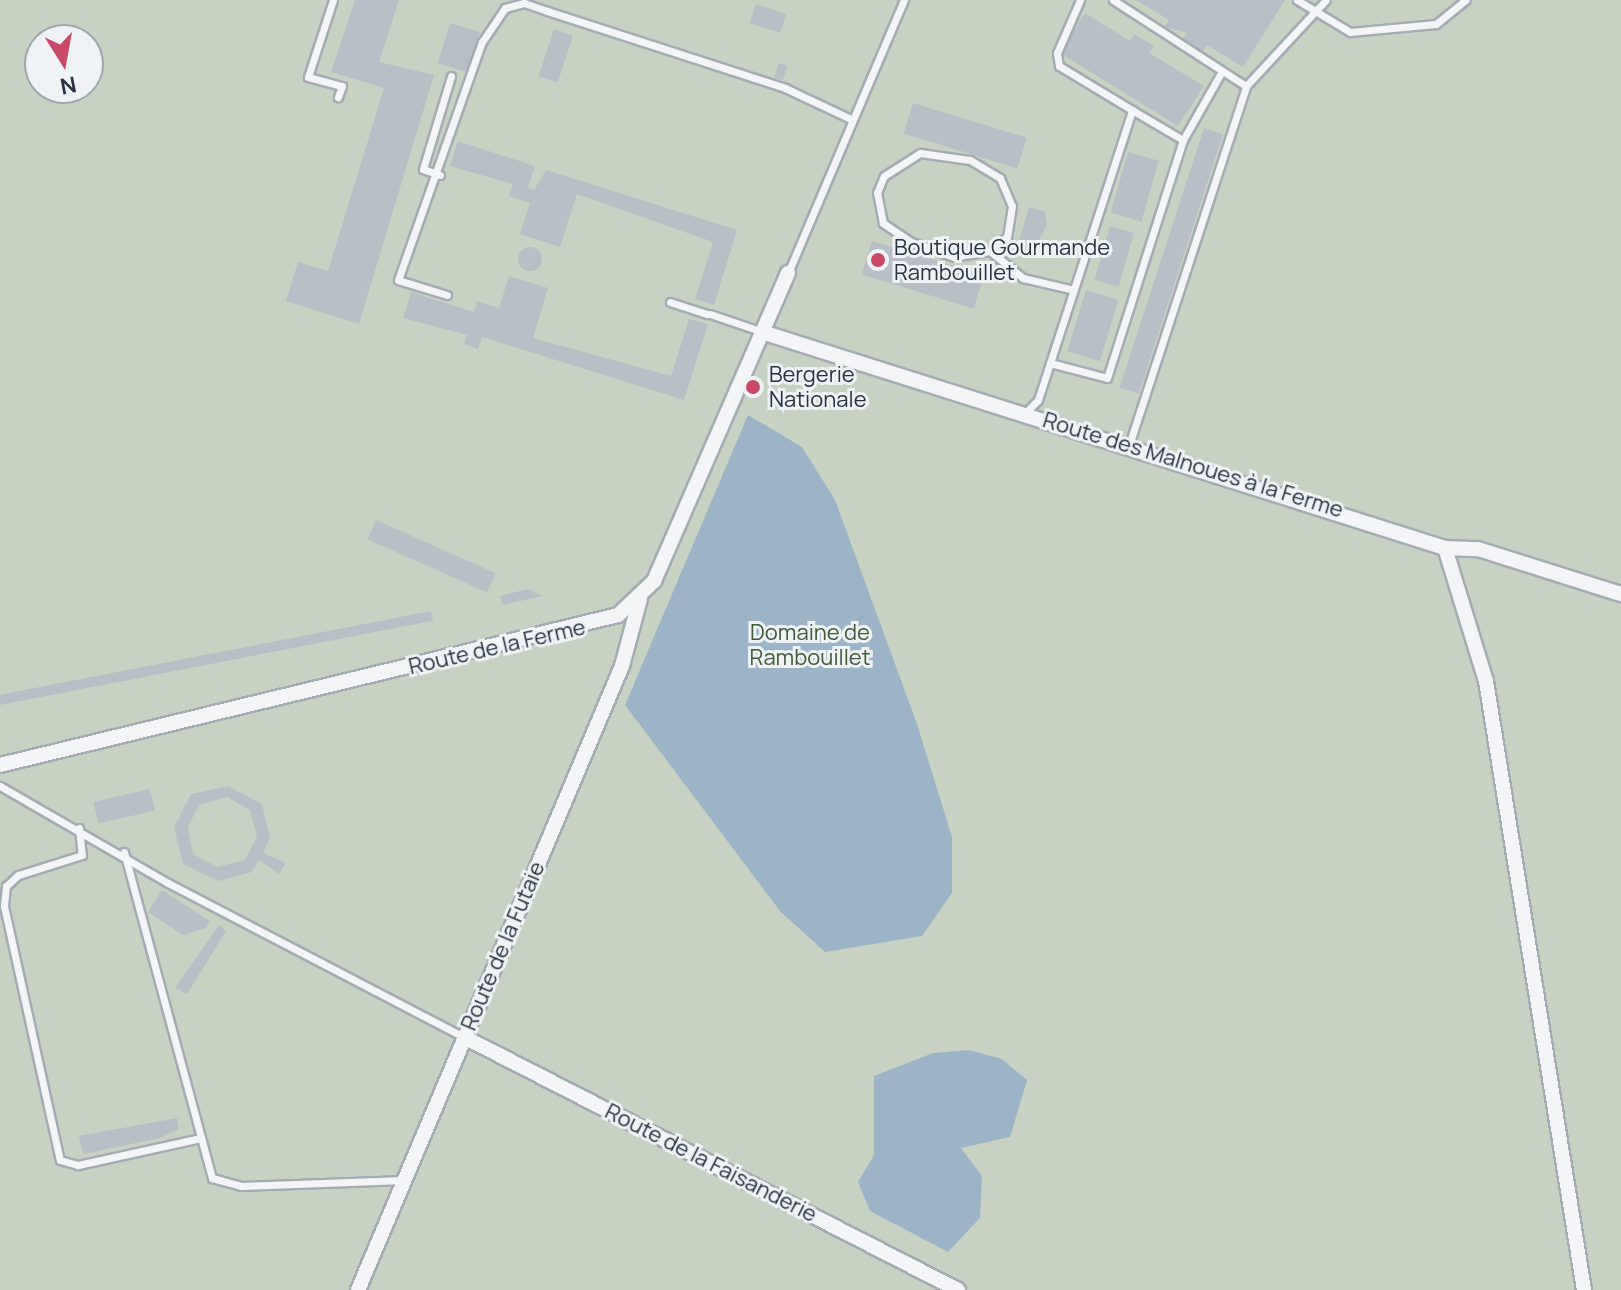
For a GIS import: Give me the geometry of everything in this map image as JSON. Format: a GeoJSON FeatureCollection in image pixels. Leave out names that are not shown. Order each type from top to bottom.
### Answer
{"type":"FeatureCollection","features":[{"type":"Feature","properties":{"kind":"street"},"geometry":{"type":"LineString","coordinates":[[640,599],[765,333],[788,273]]}},
{"type":"Feature","properties":{"kind":"street","name":"Route des Malnoues à la Ferme"},"geometry":{"type":"LineString","coordinates":[[765,333],[1129,445],[1445,548],[1478,549],[1621,594]]}},
{"type":"Feature","properties":{"kind":"street"},"geometry":{"type":"LineString","coordinates":[[1445,548],[1486,681],[1584,1290]]}},
{"type":"Feature","properties":{"kind":"street","name":"Route de la Ferme"},"geometry":{"type":"LineString","coordinates":[[0,765],[596,624],[640,599]]}},
{"type":"Feature","properties":{"kind":"street","name":"Route de la Futaie"},"geometry":{"type":"LineString","coordinates":[[358,1290],[622,666],[640,599]]}},
{"type":"Feature","properties":{"kind":"street","name":"Route de la Faisanderie"},"geometry":{"type":"LineString","coordinates":[[464,1037],[958,1290]]}},
{"type":"Feature","properties":{"kind":"lane"},"geometry":{"type":"LineString","coordinates":[[333,0],[308,77],[342,86],[338,97]]}},
{"type":"Feature","properties":{"kind":"lane"},"geometry":{"type":"LineString","coordinates":[[535,0],[542,9]]}},
{"type":"Feature","properties":{"kind":"lane"},"geometry":{"type":"LineString","coordinates":[[542,9],[545,0]]}},
{"type":"Feature","properties":{"kind":"lane"},"geometry":{"type":"LineString","coordinates":[[788,273],[904,0]]}},
{"type":"Feature","properties":{"kind":"lane"},"geometry":{"type":"LineString","coordinates":[[1080,0],[1057,53],[1059,66],[1183,140]]}},
{"type":"Feature","properties":{"kind":"lane"},"geometry":{"type":"LineString","coordinates":[[1113,0],[1246,86]]}},
{"type":"Feature","properties":{"kind":"lane"},"geometry":{"type":"LineString","coordinates":[[1297,0],[1313,14],[1350,32],[1436,24],[1466,0]]}},
{"type":"Feature","properties":{"kind":"lane"},"geometry":{"type":"LineString","coordinates":[[1129,445],[1246,86],[1326,0]]}},
{"type":"Feature","properties":{"kind":"lane"},"geometry":{"type":"LineString","coordinates":[[447,295],[398,280],[421,199],[440,175],[491,24],[514,6],[542,9],[785,88],[851,119]]}},
{"type":"Feature","properties":{"kind":"lane"},"geometry":{"type":"LineString","coordinates":[[1050,363],[1107,378],[1183,140],[1222,71]]}},
{"type":"Feature","properties":{"kind":"lane"},"geometry":{"type":"LineString","coordinates":[[440,175],[423,169],[451,76]]}},
{"type":"Feature","properties":{"kind":"lane"},"geometry":{"type":"LineString","coordinates":[[1025,413],[1038,400],[1132,110]]}},
{"type":"Feature","properties":{"kind":"lane"},"geometry":{"type":"LineString","coordinates":[[990,251],[1012,222],[1000,178],[938,153],[904,157],[884,176],[877,206],[893,232],[934,253],[990,251],[1023,278],[1074,290]]}},
{"type":"Feature","properties":{"kind":"lane"},"geometry":{"type":"LineString","coordinates":[[670,302],[765,333]]}},
{"type":"Feature","properties":{"kind":"lane"},"geometry":{"type":"LineString","coordinates":[[0,786],[124,852],[168,883],[464,1037]]}},
{"type":"Feature","properties":{"kind":"lane"},"geometry":{"type":"LineString","coordinates":[[79,828],[82,855],[18,875],[6,886],[4,906],[60,1160],[78,1165],[196,1139]]}},
{"type":"Feature","properties":{"kind":"lane"},"geometry":{"type":"LineString","coordinates":[[124,852],[205,1167],[224,1186],[406,1180]]}},
{"type":"Feature","properties":{"kind":"green space","name":"Domaine de Rambouillet"},"geometry":{"type":"Polygon","coordinates":[[[0,0],[1621,0],[1621,1290],[0,1290],[0,0]]]}},
{"type":"Feature","properties":{"kind":"water"},"geometry":{"type":"Polygon","coordinates":[[[748,415],[802,447],[835,500],[917,724],[952,837],[952,893],[922,936],[825,952],[780,911],[625,705],[748,415]]]}},
{"type":"Feature","properties":{"kind":"water"},"geometry":{"type":"Polygon","coordinates":[[[969,1050],[1002,1059],[1027,1080],[1010,1137],[961,1148],[982,1176],[980,1218],[948,1252],[870,1211],[858,1182],[874,1155],[874,1076],[933,1053],[969,1050]]]}},
{"type":"Feature","properties":{"kind":"building"},"geometry":{"type":"Polygon","coordinates":[[[355,0],[399,0],[379,62],[434,75],[359,324],[286,301],[298,262],[328,271],[384,88],[331,72],[355,0]]]}},
{"type":"Feature","properties":{"kind":"building"},"geometry":{"type":"Polygon","coordinates":[[[1136,0],[1285,0],[1243,67],[1207,45],[1201,54],[1181,42],[1187,33],[1165,27],[1169,20],[1136,0]]]}},
{"type":"Feature","properties":{"kind":"building"},"geometry":{"type":"Polygon","coordinates":[[[756,4],[786,14],[780,33],[750,23],[756,4]]]}},
{"type":"Feature","properties":{"kind":"building"},"geometry":{"type":"Polygon","coordinates":[[[1085,13],[1130,41],[1134,34],[1154,46],[1149,53],[1204,86],[1178,126],[1060,53],[1085,13]]]}},
{"type":"Feature","properties":{"kind":"building"},"geometry":{"type":"Polygon","coordinates":[[[450,23],[480,32],[467,72],[438,63],[450,23]]]}},
{"type":"Feature","properties":{"kind":"building"},"geometry":{"type":"Polygon","coordinates":[[[554,29],[573,35],[558,83],[539,77],[554,29]]]}},
{"type":"Feature","properties":{"kind":"building"},"geometry":{"type":"Polygon","coordinates":[[[779,63],[788,66],[783,80],[774,77],[779,63]]]}},
{"type":"Feature","properties":{"kind":"building"},"geometry":{"type":"Polygon","coordinates":[[[913,103],[1027,138],[1017,168],[904,134],[913,103]]]}},
{"type":"Feature","properties":{"kind":"building"},"geometry":{"type":"Polygon","coordinates":[[[1204,128],[1223,134],[1139,394],[1120,388],[1204,128]]]}},
{"type":"Feature","properties":{"kind":"building"},"geometry":{"type":"Polygon","coordinates":[[[458,141],[535,166],[528,188],[534,190],[546,170],[737,230],[714,305],[695,299],[713,242],[577,194],[560,247],[520,234],[530,203],[509,196],[513,184],[450,166],[458,141]]]}},
{"type":"Feature","properties":{"kind":"building"},"geometry":{"type":"Polygon","coordinates":[[[1128,152],[1159,161],[1141,221],[1111,213],[1128,152]]]}},
{"type":"Feature","properties":{"kind":"building"},"geometry":{"type":"Polygon","coordinates":[[[1029,207],[1045,212],[1047,225],[1033,253],[1017,249],[1029,207]]]}},
{"type":"Feature","properties":{"kind":"building"},"geometry":{"type":"Polygon","coordinates":[[[1110,226],[1134,233],[1119,287],[1095,280],[1110,226]]]}},
{"type":"Feature","properties":{"kind":"building"},"geometry":{"type":"Polygon","coordinates":[[[872,241],[984,275],[974,309],[862,274],[872,241]]]}},
{"type":"Feature","properties":{"kind":"building"},"geometry":{"type":"Polygon","coordinates":[[[530,247],[538,251],[542,259],[538,267],[530,271],[522,267],[518,259],[522,251],[530,247]]]}},
{"type":"Feature","properties":{"kind":"building"},"geometry":{"type":"Polygon","coordinates":[[[509,276],[548,288],[533,338],[671,376],[689,319],[708,324],[684,400],[482,337],[478,349],[464,344],[467,335],[403,318],[411,292],[474,312],[477,301],[499,308],[509,276]]]}},
{"type":"Feature","properties":{"kind":"building"},"geometry":{"type":"Polygon","coordinates":[[[1086,290],[1119,300],[1100,361],[1067,351],[1086,290]]]}},
{"type":"Feature","properties":{"kind":"building"},"geometry":{"type":"Polygon","coordinates":[[[376,520],[496,573],[487,592],[367,539],[376,520]]]}},
{"type":"Feature","properties":{"kind":"building"},"geometry":{"type":"Polygon","coordinates":[[[528,589],[542,596],[503,605],[500,596],[528,589]]]}},
{"type":"Feature","properties":{"kind":"building"},"geometry":{"type":"Polygon","coordinates":[[[431,611],[433,621],[0,705],[0,695],[431,611]]]}},
{"type":"Feature","properties":{"kind":"building"},"geometry":{"type":"Polygon","coordinates":[[[228,786],[262,804],[270,838],[263,853],[286,863],[279,874],[259,860],[252,872],[218,881],[183,864],[174,827],[191,794],[228,786]],[[227,797],[199,805],[188,827],[193,854],[217,867],[245,860],[257,836],[250,810],[227,797]]]}},
{"type":"Feature","properties":{"kind":"building"},"geometry":{"type":"Polygon","coordinates":[[[150,789],[155,810],[98,823],[93,802],[150,789]]]}},
{"type":"Feature","properties":{"kind":"building"},"geometry":{"type":"Polygon","coordinates":[[[162,890],[210,921],[206,928],[183,935],[148,912],[162,890]]]}},
{"type":"Feature","properties":{"kind":"building"},"geometry":{"type":"Polygon","coordinates":[[[219,925],[226,931],[187,994],[175,988],[219,925]]]}},
{"type":"Feature","properties":{"kind":"building"},"geometry":{"type":"Polygon","coordinates":[[[177,1118],[179,1129],[160,1138],[83,1154],[79,1136],[177,1118]]]}},
{"type":"Feature","properties":{"kind":"place","name":"Boutique Gourmande Rambouillet"},"geometry":{"type":"Point","coordinates":[878,260]}},
{"type":"Feature","properties":{"kind":"place","name":"Bergerie Nationale"},"geometry":{"type":"Point","coordinates":[753,387]}}]}
